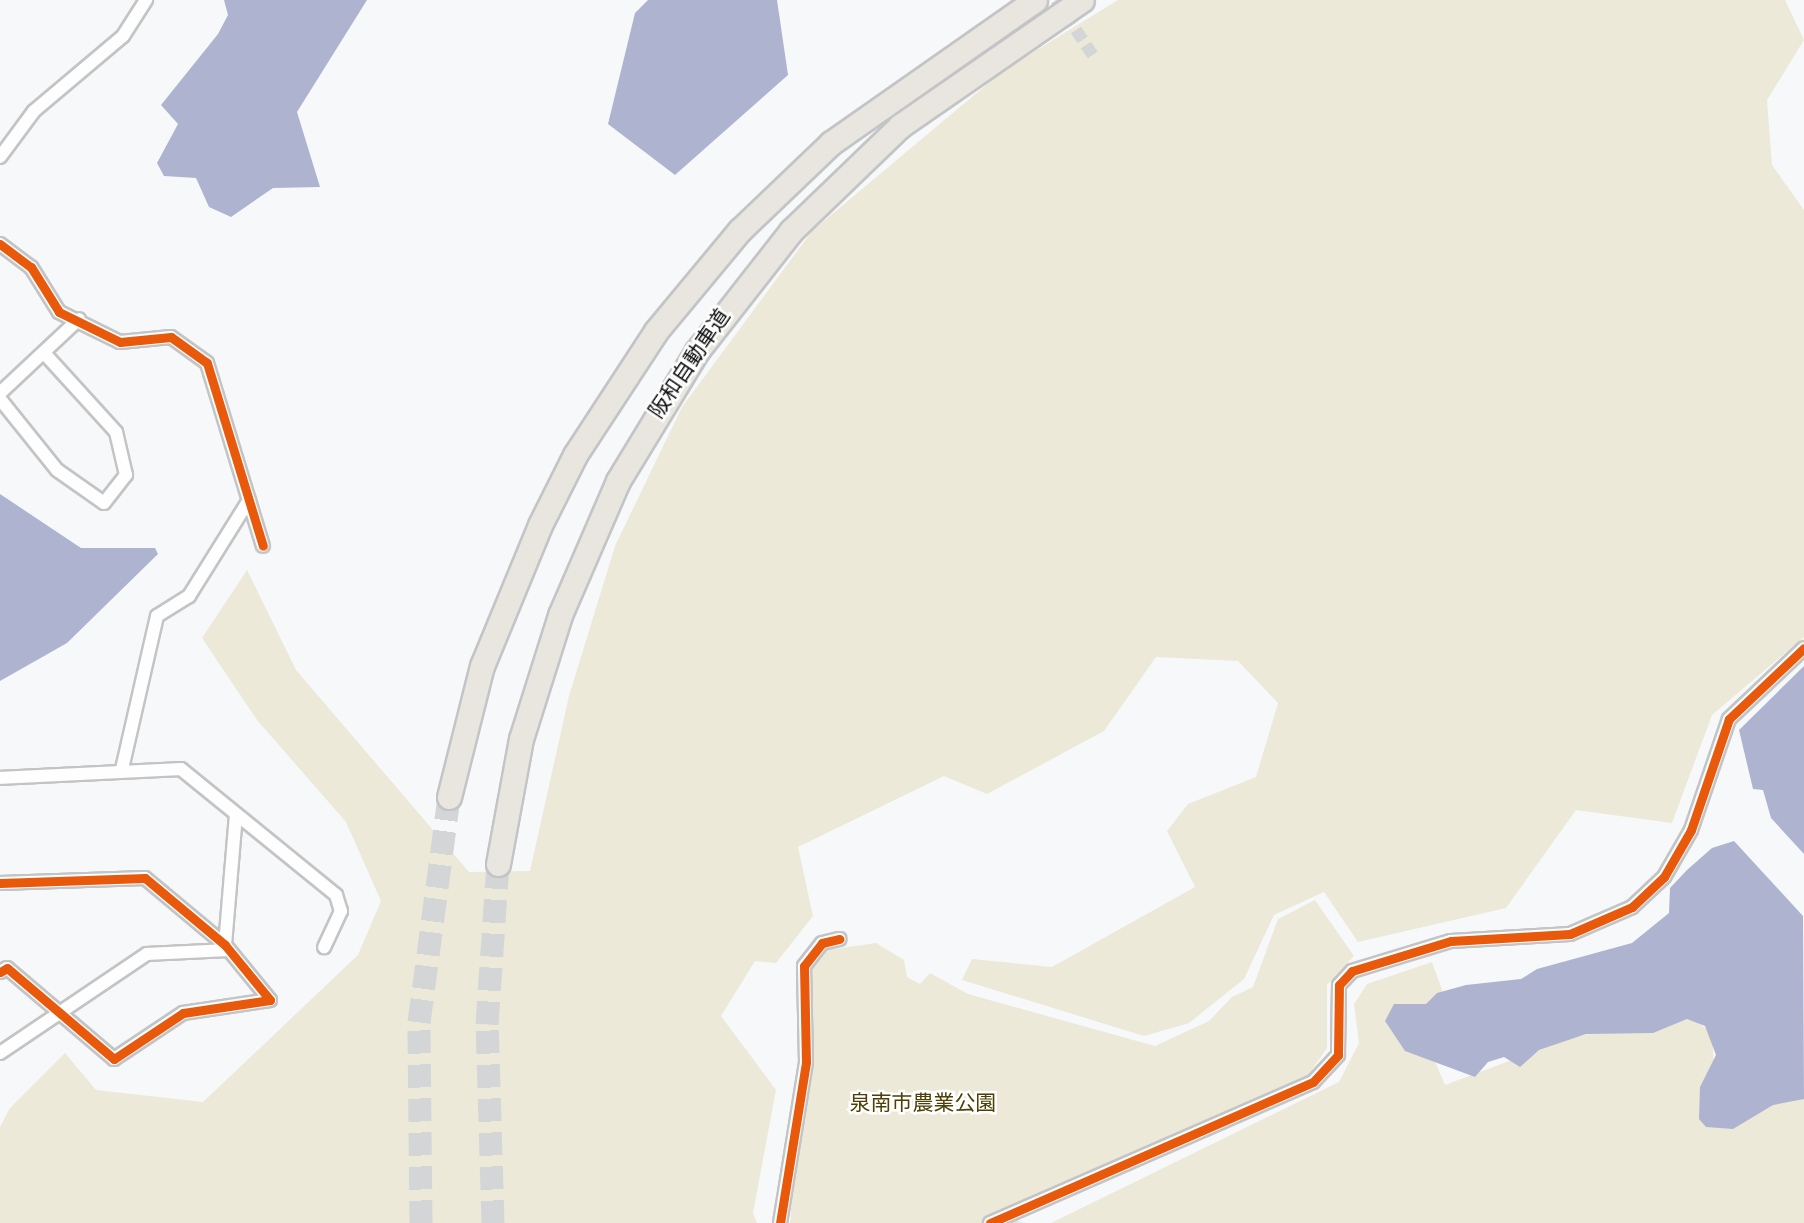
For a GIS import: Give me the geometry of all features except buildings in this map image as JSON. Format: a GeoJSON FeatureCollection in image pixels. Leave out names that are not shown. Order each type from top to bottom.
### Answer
{"type":"FeatureCollection","features":[{"type":"Feature","properties":{"kind":"highway","name":"阪和自動車道"},"geometry":{"type":"LineString","coordinates":[[449,797],[482,666],[540,525],[575,455],[656,331],[740,230],[831,143],[1035,0]]}},
{"type":"Feature","properties":{"kind":"highway","name":"阪和自動車道"},"geometry":{"type":"LineString","coordinates":[[498,864],[521,739],[559,615],[618,481],[697,351],[744,286],[843,178],[959,81],[1082,0]]}},
{"type":"Feature","properties":{"kind":"street"},"geometry":{"type":"LineString","coordinates":[[0,157],[34,111],[123,36],[146,0]]}},
{"type":"Feature","properties":{"kind":"street"},"geometry":{"type":"LineString","coordinates":[[0,244],[31,267],[59,312],[79,319],[120,342],[171,337],[207,363],[263,546]]}},
{"type":"Feature","properties":{"kind":"street"},"geometry":{"type":"LineString","coordinates":[[0,393],[79,319]]}},
{"type":"Feature","properties":{"kind":"street"},"geometry":{"type":"LineString","coordinates":[[0,399],[57,470],[104,503],[126,475],[116,432],[44,352]]}},
{"type":"Feature","properties":{"kind":"street"},"geometry":{"type":"LineString","coordinates":[[122,769],[157,616],[189,596],[249,500]]}},
{"type":"Feature","properties":{"kind":"street"},"geometry":{"type":"LineString","coordinates":[[990,1223],[1313,1082],[1338,1055],[1339,985],[1352,971],[1451,941],[1570,934],[1632,907],[1664,877],[1691,830],[1729,719],[1804,648]]}},
{"type":"Feature","properties":{"kind":"street"},"geometry":{"type":"LineString","coordinates":[[0,778],[122,769],[181,769],[336,895],[341,911],[324,947]]}},
{"type":"Feature","properties":{"kind":"street"},"geometry":{"type":"LineString","coordinates":[[226,947],[236,814]]}},
{"type":"Feature","properties":{"kind":"street"},"geometry":{"type":"LineString","coordinates":[[0,883],[145,878],[226,947],[270,1000],[183,1013],[114,1059],[7,968],[0,972]]}},
{"type":"Feature","properties":{"kind":"street"},"geometry":{"type":"LineString","coordinates":[[780,1223],[806,1062],[804,966],[822,943],[840,939]]}},
{"type":"Feature","properties":{"kind":"street"},"geometry":{"type":"LineString","coordinates":[[0,1053],[147,954],[226,947]]}},
{"type":"Feature","properties":{"kind":"green space"},"geometry":{"type":"Polygon","coordinates":[[[1118,0],[1785,0],[1804,40],[1767,100],[1772,165],[1804,210],[1804,637],[1712,715],[1672,823],[1576,810],[1506,908],[1358,942],[1324,892],[1274,915],[1244,979],[1189,1023],[1144,1036],[962,980],[972,959],[1052,967],[1195,887],[1167,831],[1188,804],[1256,777],[1278,703],[1238,661],[1156,657],[1104,731],[987,794],[944,776],[798,847],[813,916],[776,963],[755,961],[721,1016],[776,1090],[753,1213],[757,1223],[0,1223],[0,1127],[10,1108],[65,1053],[96,1090],[203,1102],[358,955],[381,901],[346,822],[257,720],[202,638],[247,570],[296,670],[469,872],[530,871],[569,696],[615,546],[682,407],[812,231],[1004,70],[1118,0]]]}},
{"type":"Feature","properties":{"kind":"green space","name":"泉南市農業公園"},"geometry":{"type":"Polygon","coordinates":[[[1315,900],[1354,956],[1327,985],[1327,1048],[1307,1077],[1004,1213],[1023,1223],[790,1223],[808,965],[820,951],[876,943],[904,960],[907,977],[920,984],[930,973],[968,994],[1155,1046],[1209,1021],[1232,997],[1253,987],[1278,919],[1315,900]]]}},
{"type":"Feature","properties":{"kind":"green space"},"geometry":{"type":"Polygon","coordinates":[[[1432,962],[1445,998],[1415,1014],[1445,1085],[1574,1037],[1685,1015],[1712,1032],[1714,1068],[1804,1091],[1804,1223],[1051,1223],[1339,1082],[1359,1043],[1354,1004],[1367,984],[1432,962]]]}},
{"type":"Feature","properties":{"kind":"water"},"geometry":{"type":"Polygon","coordinates":[[[224,0],[367,0],[297,112],[320,187],[273,188],[231,217],[209,207],[196,178],[164,176],[157,163],[178,124],[161,105],[218,34],[228,15],[224,0]]]}},
{"type":"Feature","properties":{"kind":"water"},"geometry":{"type":"Polygon","coordinates":[[[648,0],[777,0],[788,75],[675,175],[608,124],[635,13],[648,0]]]}},
{"type":"Feature","properties":{"kind":"water"},"geometry":{"type":"Polygon","coordinates":[[[0,494],[81,548],[155,548],[158,554],[67,643],[0,681],[0,494]]]}},
{"type":"Feature","properties":{"kind":"water"},"geometry":{"type":"Polygon","coordinates":[[[1804,666],[1804,854],[1771,818],[1763,790],[1753,789],[1739,730],[1804,666]]]}},
{"type":"Feature","properties":{"kind":"water"},"geometry":{"type":"Polygon","coordinates":[[[1734,841],[1803,916],[1804,1099],[1773,1105],[1733,1129],[1706,1127],[1699,1119],[1700,1087],[1716,1055],[1705,1026],[1687,1019],[1653,1033],[1586,1034],[1539,1050],[1520,1067],[1504,1057],[1488,1062],[1475,1077],[1405,1051],[1385,1021],[1394,1004],[1426,1004],[1437,993],[1466,985],[1521,979],[1537,969],[1632,943],[1669,913],[1670,888],[1687,870],[1712,848],[1734,841]]]}},
{"type":"Feature","properties":{"kind":"tunnel"},"geometry":{"type":"LineString","coordinates":[[1056,0],[1096,60]]}},
{"type":"Feature","properties":{"kind":"tunnel"},"geometry":{"type":"LineString","coordinates":[[421,1223],[419,1022],[449,797]]}},
{"type":"Feature","properties":{"kind":"tunnel"},"geometry":{"type":"LineString","coordinates":[[493,1223],[487,1024],[498,864]]}},
{"type":"Feature","properties":{"kind":"cycle path"},"geometry":{"type":"LineString","coordinates":[[0,244],[31,267],[59,312],[120,342],[171,337],[207,363],[263,546]]}},
{"type":"Feature","properties":{"kind":"cycle path"},"geometry":{"type":"LineString","coordinates":[[990,1223],[1313,1082],[1338,1055],[1339,985],[1352,971],[1451,941],[1570,934],[1632,907],[1664,877],[1691,830],[1729,719],[1804,648]]}},
{"type":"Feature","properties":{"kind":"cycle path"},"geometry":{"type":"LineString","coordinates":[[0,883],[145,878],[225,945],[270,1000],[183,1013],[114,1059],[7,968],[0,972]]}},
{"type":"Feature","properties":{"kind":"cycle path"},"geometry":{"type":"LineString","coordinates":[[780,1223],[806,1062],[804,966],[822,943],[840,939]]}}]}
